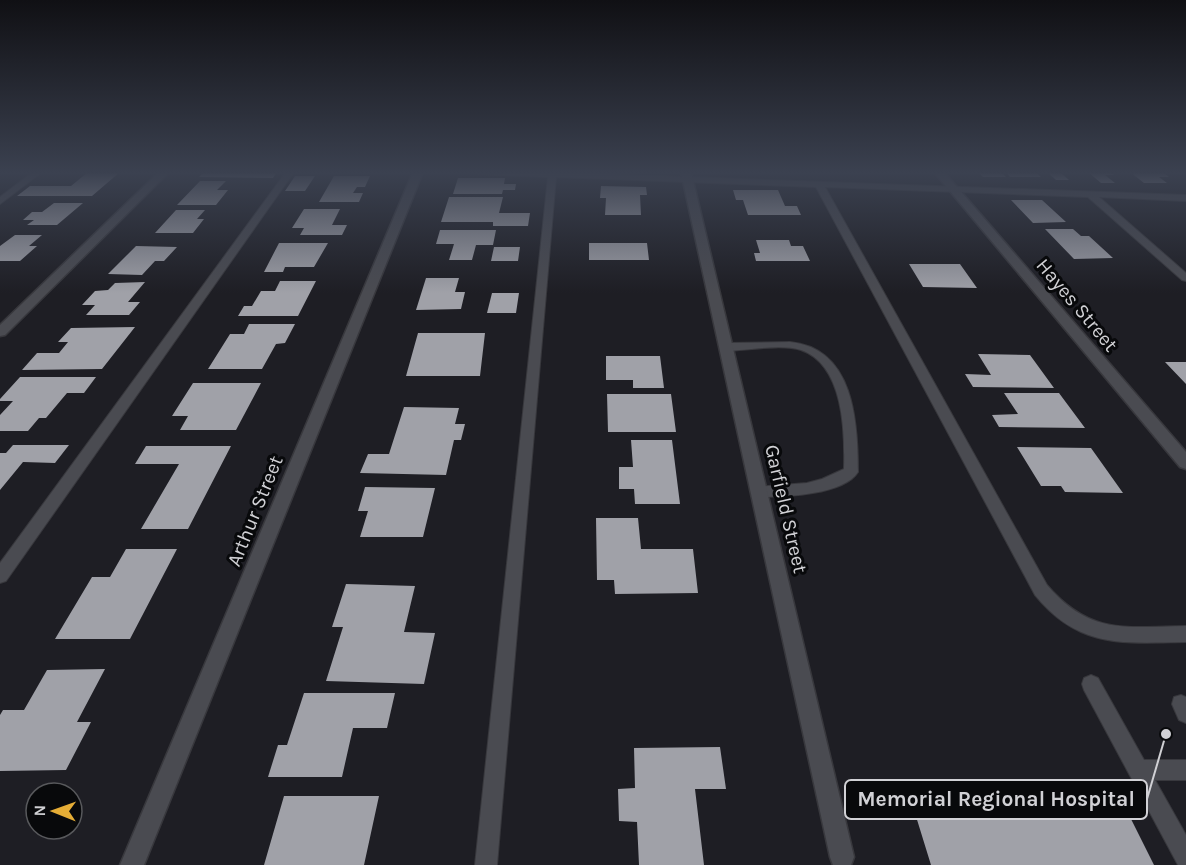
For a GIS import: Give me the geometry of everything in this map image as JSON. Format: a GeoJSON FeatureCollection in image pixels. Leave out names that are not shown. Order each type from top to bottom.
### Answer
{"type":"FeatureCollection","features":[{"type":"Feature","properties":{"kind":"street"},"geometry":{"type":"LineString","coordinates":[[0,332],[123,212]]}},
{"type":"Feature","properties":{"kind":"street","name":"Arthur Street"},"geometry":{"type":"LineString","coordinates":[[132,865],[401,212]]}},
{"type":"Feature","properties":{"kind":"street","name":"Garfield Street"},"geometry":{"type":"LineString","coordinates":[[696,212],[842,856]]}},
{"type":"Feature","properties":{"kind":"street","name":"Hayes Street"},"geometry":{"type":"LineString","coordinates":[[973,212],[1186,464]]}},
{"type":"Feature","properties":{"kind":"lane"},"geometry":{"type":"LineString","coordinates":[[0,576],[261,212]]}},
{"type":"Feature","properties":{"kind":"lane"},"geometry":{"type":"LineString","coordinates":[[486,865],[548,212]]}},
{"type":"Feature","properties":{"kind":"lane"},"geometry":{"type":"LineString","coordinates":[[834,212],[1041,590],[1061,613],[1089,627],[1121,634],[1186,634]]}},
{"type":"Feature","properties":{"kind":"lane"},"geometry":{"type":"LineString","coordinates":[[1111,212],[1186,278]]}},
{"type":"Feature","properties":{"kind":"lane"},"geometry":{"type":"LineString","coordinates":[[727,347],[805,347],[833,369],[845,400],[852,452],[851,472],[825,487],[795,491],[760,491]]}},
{"type":"Feature","properties":{"kind":"lane"},"geometry":{"type":"LineString","coordinates":[[1091,684],[1186,857]]}},
{"type":"Feature","properties":{"kind":"lane"},"geometry":{"type":"LineString","coordinates":[[1138,770],[1186,770]]}},
{"type":"Feature","properties":{"kind":"building"},"geometry":{"type":"Polygon","coordinates":[[[32,212],[72,212],[57,225],[27,225],[34,220],[23,220],[32,212]]]}},
{"type":"Feature","properties":{"kind":"building"},"geometry":{"type":"Polygon","coordinates":[[[174,212],[203,212],[197,219],[204,219],[193,233],[155,233],[174,212]]]}},
{"type":"Feature","properties":{"kind":"building"},"geometry":{"type":"Polygon","coordinates":[[[302,212],[338,212],[332,225],[347,225],[342,235],[300,235],[304,228],[292,228],[302,212]]]}},
{"type":"Feature","properties":{"kind":"building"},"geometry":{"type":"Polygon","coordinates":[[[444,212],[530,213],[528,226],[493,226],[493,222],[441,222],[444,212]]]}},
{"type":"Feature","properties":{"kind":"building"},"geometry":{"type":"Polygon","coordinates":[[[605,212],[641,212],[641,215],[605,215],[605,212]]]}},
{"type":"Feature","properties":{"kind":"building"},"geometry":{"type":"Polygon","coordinates":[[[747,212],[800,212],[801,215],[748,215],[747,212]]]}},
{"type":"Feature","properties":{"kind":"building"},"geometry":{"type":"Polygon","coordinates":[[[1023,212],[1055,212],[1066,222],[1033,223],[1023,212]]]}},
{"type":"Feature","properties":{"kind":"building"},"geometry":{"type":"Polygon","coordinates":[[[1045,229],[1073,229],[1081,236],[1089,236],[1113,258],[1074,259],[1045,229]]]}},
{"type":"Feature","properties":{"kind":"building"},"geometry":{"type":"Polygon","coordinates":[[[440,230],[496,230],[493,245],[476,245],[472,260],[449,260],[454,244],[436,244],[440,230]]]}},
{"type":"Feature","properties":{"kind":"building"},"geometry":{"type":"Polygon","coordinates":[[[15,235],[42,235],[29,246],[37,246],[20,261],[0,261],[0,246],[15,235]]]}},
{"type":"Feature","properties":{"kind":"building"},"geometry":{"type":"Polygon","coordinates":[[[756,240],[789,240],[791,246],[803,246],[810,261],[756,261],[754,253],[760,253],[756,240]]]}},
{"type":"Feature","properties":{"kind":"building"},"geometry":{"type":"Polygon","coordinates":[[[279,243],[328,243],[314,267],[285,267],[283,272],[264,272],[279,243]]]}},
{"type":"Feature","properties":{"kind":"building"},"geometry":{"type":"Polygon","coordinates":[[[589,243],[647,243],[649,260],[589,260],[589,243]]]}},
{"type":"Feature","properties":{"kind":"building"},"geometry":{"type":"Polygon","coordinates":[[[136,246],[177,247],[164,261],[155,261],[142,275],[108,274],[136,246]]]}},
{"type":"Feature","properties":{"kind":"building"},"geometry":{"type":"Polygon","coordinates":[[[494,247],[520,247],[518,261],[491,261],[494,247]]]}},
{"type":"Feature","properties":{"kind":"building"},"geometry":{"type":"Polygon","coordinates":[[[909,264],[960,264],[977,288],[923,287],[909,264]]]}},
{"type":"Feature","properties":{"kind":"building"},"geometry":{"type":"Polygon","coordinates":[[[426,278],[459,278],[455,292],[465,292],[461,309],[416,310],[426,278]]]}},
{"type":"Feature","properties":{"kind":"building"},"geometry":{"type":"Polygon","coordinates":[[[280,281],[316,281],[298,316],[238,316],[244,306],[252,306],[261,291],[275,291],[280,281]]]}},
{"type":"Feature","properties":{"kind":"building"},"geometry":{"type":"Polygon","coordinates":[[[145,282],[128,302],[140,302],[129,315],[86,315],[95,305],[82,305],[95,291],[108,290],[115,283],[145,282]]]}},
{"type":"Feature","properties":{"kind":"building"},"geometry":{"type":"Polygon","coordinates":[[[492,293],[519,293],[516,313],[487,313],[492,293]]]}},
{"type":"Feature","properties":{"kind":"building"},"geometry":{"type":"Polygon","coordinates":[[[249,324],[295,324],[285,343],[276,344],[262,369],[208,369],[230,334],[244,334],[249,324]]]}},
{"type":"Feature","properties":{"kind":"building"},"geometry":{"type":"Polygon","coordinates":[[[135,327],[102,369],[22,370],[37,353],[59,353],[68,342],[58,342],[71,328],[135,327]]]}},
{"type":"Feature","properties":{"kind":"building"},"geometry":{"type":"Polygon","coordinates":[[[418,333],[485,333],[480,376],[406,376],[418,333]]]}},
{"type":"Feature","properties":{"kind":"building"},"geometry":{"type":"Polygon","coordinates":[[[978,354],[1030,355],[1054,388],[973,387],[965,374],[991,375],[978,354]]]}},
{"type":"Feature","properties":{"kind":"building"},"geometry":{"type":"Polygon","coordinates":[[[606,356],[660,356],[664,388],[633,388],[633,380],[606,380],[606,356]]]}},
{"type":"Feature","properties":{"kind":"building"},"geometry":{"type":"Polygon","coordinates":[[[1165,362],[1186,362],[1186,384],[1165,362]]]}},
{"type":"Feature","properties":{"kind":"building"},"geometry":{"type":"Polygon","coordinates":[[[20,377],[96,377],[84,393],[67,393],[46,418],[39,418],[28,431],[0,431],[0,415],[13,401],[0,401],[0,399],[20,377]]]}},
{"type":"Feature","properties":{"kind":"building"},"geometry":{"type":"Polygon","coordinates":[[[193,383],[261,383],[236,430],[180,430],[188,416],[172,416],[193,383]]]}},
{"type":"Feature","properties":{"kind":"building"},"geometry":{"type":"Polygon","coordinates":[[[1004,393],[1059,393],[1085,428],[999,427],[992,415],[1018,414],[1004,393]]]}},
{"type":"Feature","properties":{"kind":"building"},"geometry":{"type":"Polygon","coordinates":[[[607,394],[671,394],[676,432],[608,432],[607,394]]]}},
{"type":"Feature","properties":{"kind":"building"},"geometry":{"type":"Polygon","coordinates":[[[404,407],[459,408],[455,424],[465,424],[461,440],[454,440],[446,475],[360,473],[368,454],[389,454],[404,407]]]}},
{"type":"Feature","properties":{"kind":"building"},"geometry":{"type":"Polygon","coordinates":[[[631,440],[672,440],[680,504],[635,504],[634,489],[619,489],[619,467],[633,467],[631,440]]]}},
{"type":"Feature","properties":{"kind":"building"},"geometry":{"type":"Polygon","coordinates":[[[13,445],[69,445],[55,463],[23,462],[0,490],[0,453],[6,453],[13,445]]]}},
{"type":"Feature","properties":{"kind":"building"},"geometry":{"type":"Polygon","coordinates":[[[146,446],[231,446],[188,529],[141,529],[179,464],[135,464],[146,446]]]}},
{"type":"Feature","properties":{"kind":"building"},"geometry":{"type":"Polygon","coordinates":[[[1017,447],[1091,448],[1123,493],[1065,492],[1061,486],[1041,486],[1017,447]]]}},
{"type":"Feature","properties":{"kind":"building"},"geometry":{"type":"Polygon","coordinates":[[[365,487],[435,488],[423,537],[360,537],[368,511],[358,511],[365,487]]]}},
{"type":"Feature","properties":{"kind":"building"},"geometry":{"type":"Polygon","coordinates":[[[596,518],[638,518],[641,549],[693,549],[698,593],[615,594],[614,580],[597,580],[596,518]]]}},
{"type":"Feature","properties":{"kind":"building"},"geometry":{"type":"Polygon","coordinates":[[[126,549],[177,549],[130,639],[55,639],[92,577],[110,577],[126,549]]]}},
{"type":"Feature","properties":{"kind":"building"},"geometry":{"type":"Polygon","coordinates":[[[346,584],[415,586],[404,632],[435,633],[424,684],[326,681],[343,627],[332,627],[346,584]]]}},
{"type":"Feature","properties":{"kind":"building"},"geometry":{"type":"Polygon","coordinates":[[[105,669],[77,722],[91,722],[66,770],[0,771],[0,715],[3,710],[24,710],[47,670],[105,669]]]}},
{"type":"Feature","properties":{"kind":"building"},"geometry":{"type":"Polygon","coordinates":[[[304,693],[395,693],[387,728],[353,728],[342,777],[268,777],[278,745],[287,745],[304,693]]]}},
{"type":"Feature","properties":{"kind":"building"},"geometry":{"type":"Polygon","coordinates":[[[720,747],[726,789],[695,789],[704,865],[639,865],[637,822],[619,821],[618,789],[635,788],[634,748],[720,747]]]}},
{"type":"Feature","properties":{"kind":"building"},"geometry":{"type":"Polygon","coordinates":[[[284,796],[379,796],[364,865],[264,865],[284,796]]]}},
{"type":"Feature","properties":{"kind":"building"},"geometry":{"type":"Polygon","coordinates":[[[910,797],[1121,799],[1154,865],[931,865],[910,797]]]}},
{"type":"Feature","properties":{"kind":"place","name":"Memorial Regional Hospital"},"geometry":{"type":"Point","coordinates":[1166,734]}}]}
